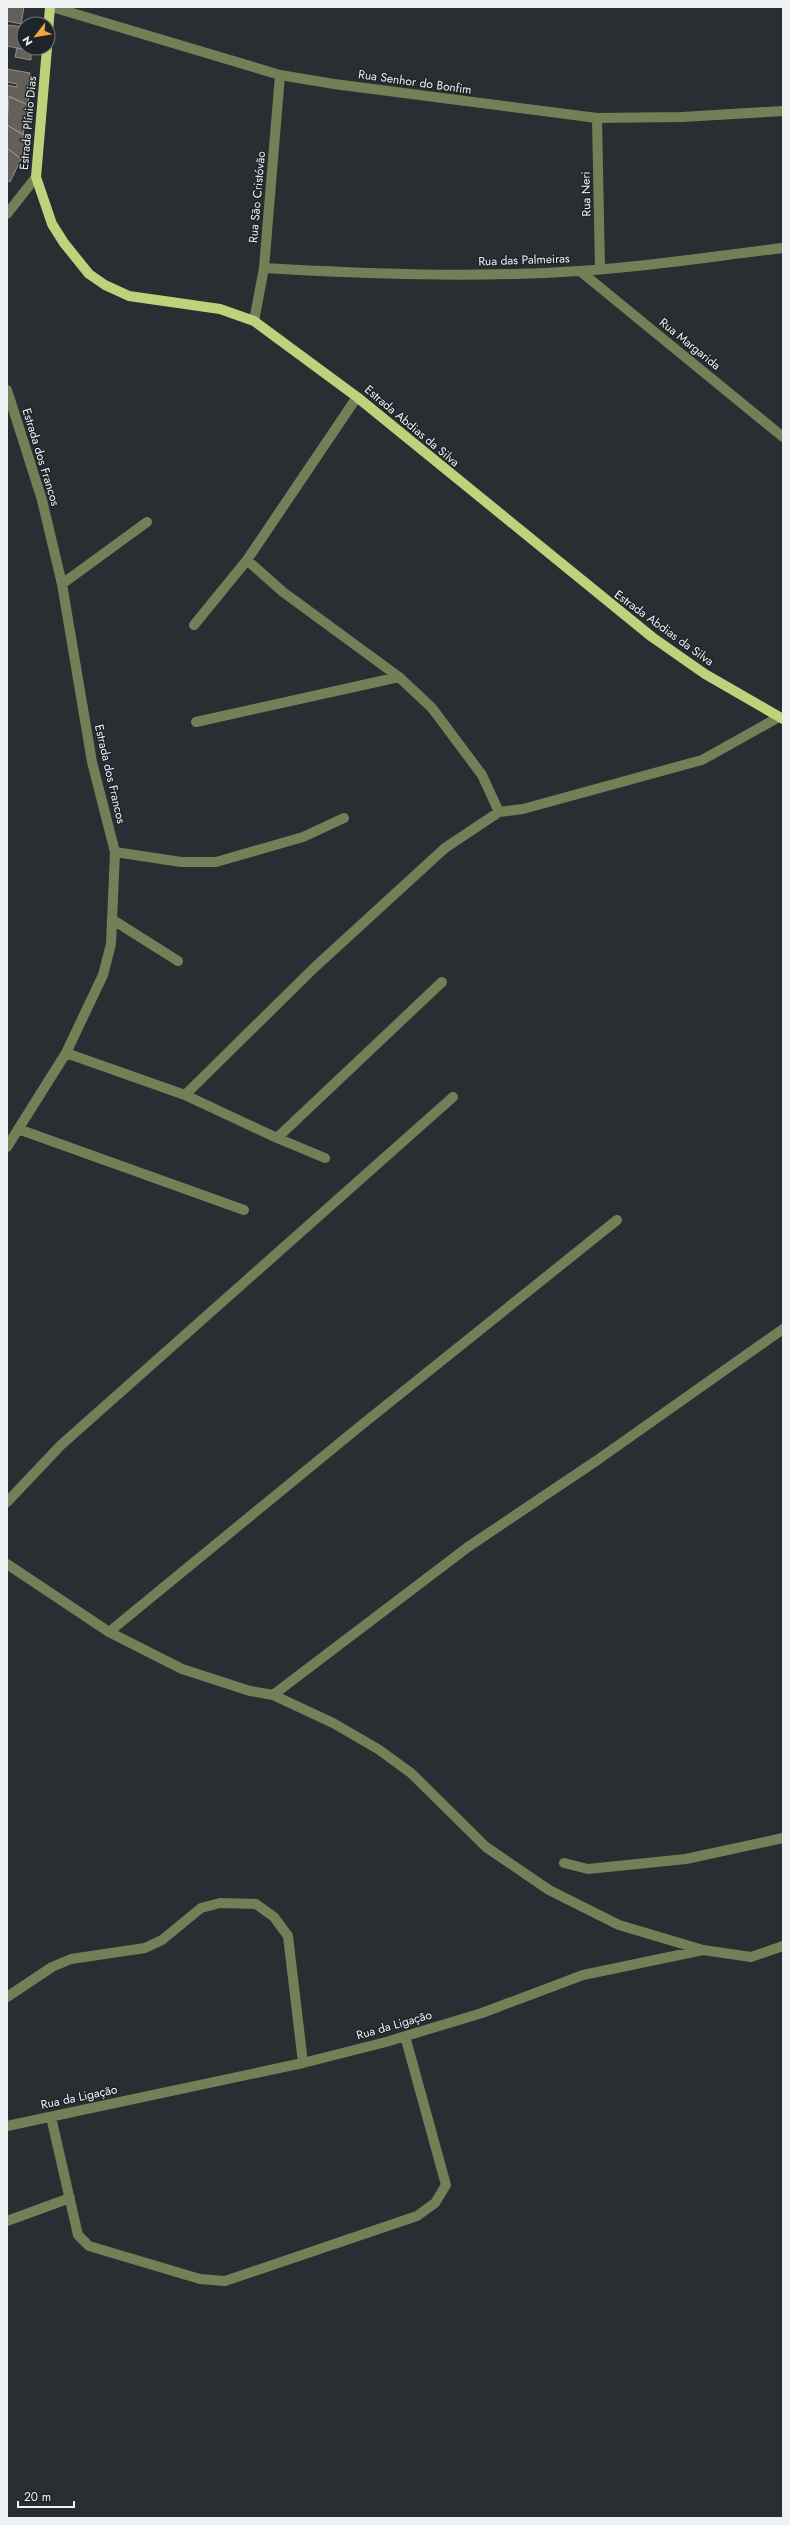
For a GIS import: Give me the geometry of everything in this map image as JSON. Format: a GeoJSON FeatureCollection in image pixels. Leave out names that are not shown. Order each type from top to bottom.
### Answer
{"type":"FeatureCollection","features":[{"type":"Feature","properties":{"kind":"main road","name":"Estrada Plínio Dias"},"geometry":{"type":"LineString","coordinates":[[36,178],[46,56]]}},
{"type":"Feature","properties":{"kind":"main road","name":"Estrada Abdias da Silva"},"geometry":{"type":"LineString","coordinates":[[36,178],[52,224],[64,243],[89,274],[104,285],[129,296],[220,309],[254,321],[357,397],[652,637],[705,674],[781,718]]}},
{"type":"Feature","properties":{"kind":"street","name":"Rua Senhor do Bonfim"},"geometry":{"type":"LineString","coordinates":[[51,7],[280,74],[334,84],[597,118],[682,117],[783,111]]}},
{"type":"Feature","properties":{"kind":"street","name":"Rua São Cristóvão"},"geometry":{"type":"LineString","coordinates":[[254,321],[264,268],[280,74]]}},
{"type":"Feature","properties":{"kind":"street","name":"Rua Neri"},"geometry":{"type":"LineString","coordinates":[[597,118],[600,269]]}},
{"type":"Feature","properties":{"kind":"street","name":"Estrada Plínio Dias"},"geometry":{"type":"LineString","coordinates":[[7,214],[36,178]]}},
{"type":"Feature","properties":{"kind":"street","name":"Rua das Palmeiras"},"geometry":{"type":"LineString","coordinates":[[264,268],[405,274],[497,275],[580,271],[783,248]]}},
{"type":"Feature","properties":{"kind":"street","name":"Rua Margarida"},"geometry":{"type":"LineString","coordinates":[[580,271],[783,437]]}},
{"type":"Feature","properties":{"kind":"street","name":"Estrada dos Francos"},"geometry":{"type":"LineString","coordinates":[[7,390],[42,500],[62,584],[92,762],[115,852],[111,944],[103,975],[66,1053],[7,1146]]}},
{"type":"Feature","properties":{"kind":"street"},"geometry":{"type":"LineString","coordinates":[[194,625],[247,560],[357,397]]}},
{"type":"Feature","properties":{"kind":"street"},"geometry":{"type":"LineString","coordinates":[[62,584],[147,522]]}},
{"type":"Feature","properties":{"kind":"street"},"geometry":{"type":"LineString","coordinates":[[247,560],[283,592],[400,677],[432,708],[465,749],[482,775],[499,812]]}},
{"type":"Feature","properties":{"kind":"street"},"geometry":{"type":"LineString","coordinates":[[196,722],[400,677]]}},
{"type":"Feature","properties":{"kind":"street"},"geometry":{"type":"LineString","coordinates":[[185,1095],[380,905],[445,848],[499,812],[523,809],[702,760],[781,718]]}},
{"type":"Feature","properties":{"kind":"street"},"geometry":{"type":"LineString","coordinates":[[115,852],[181,862],[216,862],[303,838],[344,818]]}},
{"type":"Feature","properties":{"kind":"street"},"geometry":{"type":"LineString","coordinates":[[112,920],[178,961]]}},
{"type":"Feature","properties":{"kind":"street"},"geometry":{"type":"LineString","coordinates":[[277,1138],[442,982]]}},
{"type":"Feature","properties":{"kind":"street"},"geometry":{"type":"LineString","coordinates":[[66,1053],[185,1095],[277,1138],[325,1158]]}},
{"type":"Feature","properties":{"kind":"street"},"geometry":{"type":"LineString","coordinates":[[7,1502],[61,1445],[453,1097]]}},
{"type":"Feature","properties":{"kind":"street"},"geometry":{"type":"LineString","coordinates":[[18,1129],[244,1210]]}},
{"type":"Feature","properties":{"kind":"street"},"geometry":{"type":"LineString","coordinates":[[109,1632],[359,1427],[617,1220]]}},
{"type":"Feature","properties":{"kind":"street"},"geometry":{"type":"LineString","coordinates":[[273,1695],[468,1547],[615,1448],[783,1329]]}},
{"type":"Feature","properties":{"kind":"street"},"geometry":{"type":"LineString","coordinates":[[7,1564],[109,1632],[182,1669],[250,1691],[273,1695],[333,1723],[378,1749],[411,1773],[486,1847],[549,1890],[619,1925],[703,1950]]}},
{"type":"Feature","properties":{"kind":"street"},"geometry":{"type":"LineString","coordinates":[[564,1863],[588,1869],[686,1859],[783,1838]]}},
{"type":"Feature","properties":{"kind":"street"},"geometry":{"type":"LineString","coordinates":[[7,1997],[52,1967],[70,1959],[144,1948],[162,1940],[202,1908],[220,1902],[256,1904],[274,1917],[288,1936],[303,2063]]}},
{"type":"Feature","properties":{"kind":"street","name":"Rua da Ligação"},"geometry":{"type":"LineString","coordinates":[[7,2126],[303,2063],[405,2036],[482,2013],[583,1975],[703,1950],[751,1957],[783,1946]]}},
{"type":"Feature","properties":{"kind":"street"},"geometry":{"type":"LineString","coordinates":[[50,2117],[78,2235],[89,2246],[200,2279],[225,2281],[417,2216],[434,2203],[446,2185],[405,2036]]}},
{"type":"Feature","properties":{"kind":"street"},"geometry":{"type":"LineString","coordinates":[[7,2221],[70,2198]]}},
{"type":"Feature","properties":{"kind":"building"},"geometry":{"type":"Polygon","coordinates":[[[7,7],[24,7],[22,16],[16,16],[16,23],[7,21],[7,7]]]}},
{"type":"Feature","properties":{"kind":"building"},"geometry":{"type":"Polygon","coordinates":[[[7,25],[16,26],[16,48],[7,46],[7,25]]]}},
{"type":"Feature","properties":{"kind":"building"},"geometry":{"type":"Polygon","coordinates":[[[16,52],[16,56],[31,56],[31,60],[15,57],[16,52]]]}},
{"type":"Feature","properties":{"kind":"building"},"geometry":{"type":"Polygon","coordinates":[[[7,69],[30,73],[28,105],[7,96],[7,85],[17,87],[17,84],[7,82],[7,69]]]}},
{"type":"Feature","properties":{"kind":"building"},"geometry":{"type":"Polygon","coordinates":[[[9,96],[28,105],[23,135],[7,125],[9,96]]]}},
{"type":"Feature","properties":{"kind":"building"},"geometry":{"type":"Polygon","coordinates":[[[7,125],[27,136],[23,160],[7,148],[7,125]]]}},
{"type":"Feature","properties":{"kind":"building"},"geometry":{"type":"Polygon","coordinates":[[[7,148],[21,159],[10,182],[7,180],[7,148]]]}}]}
